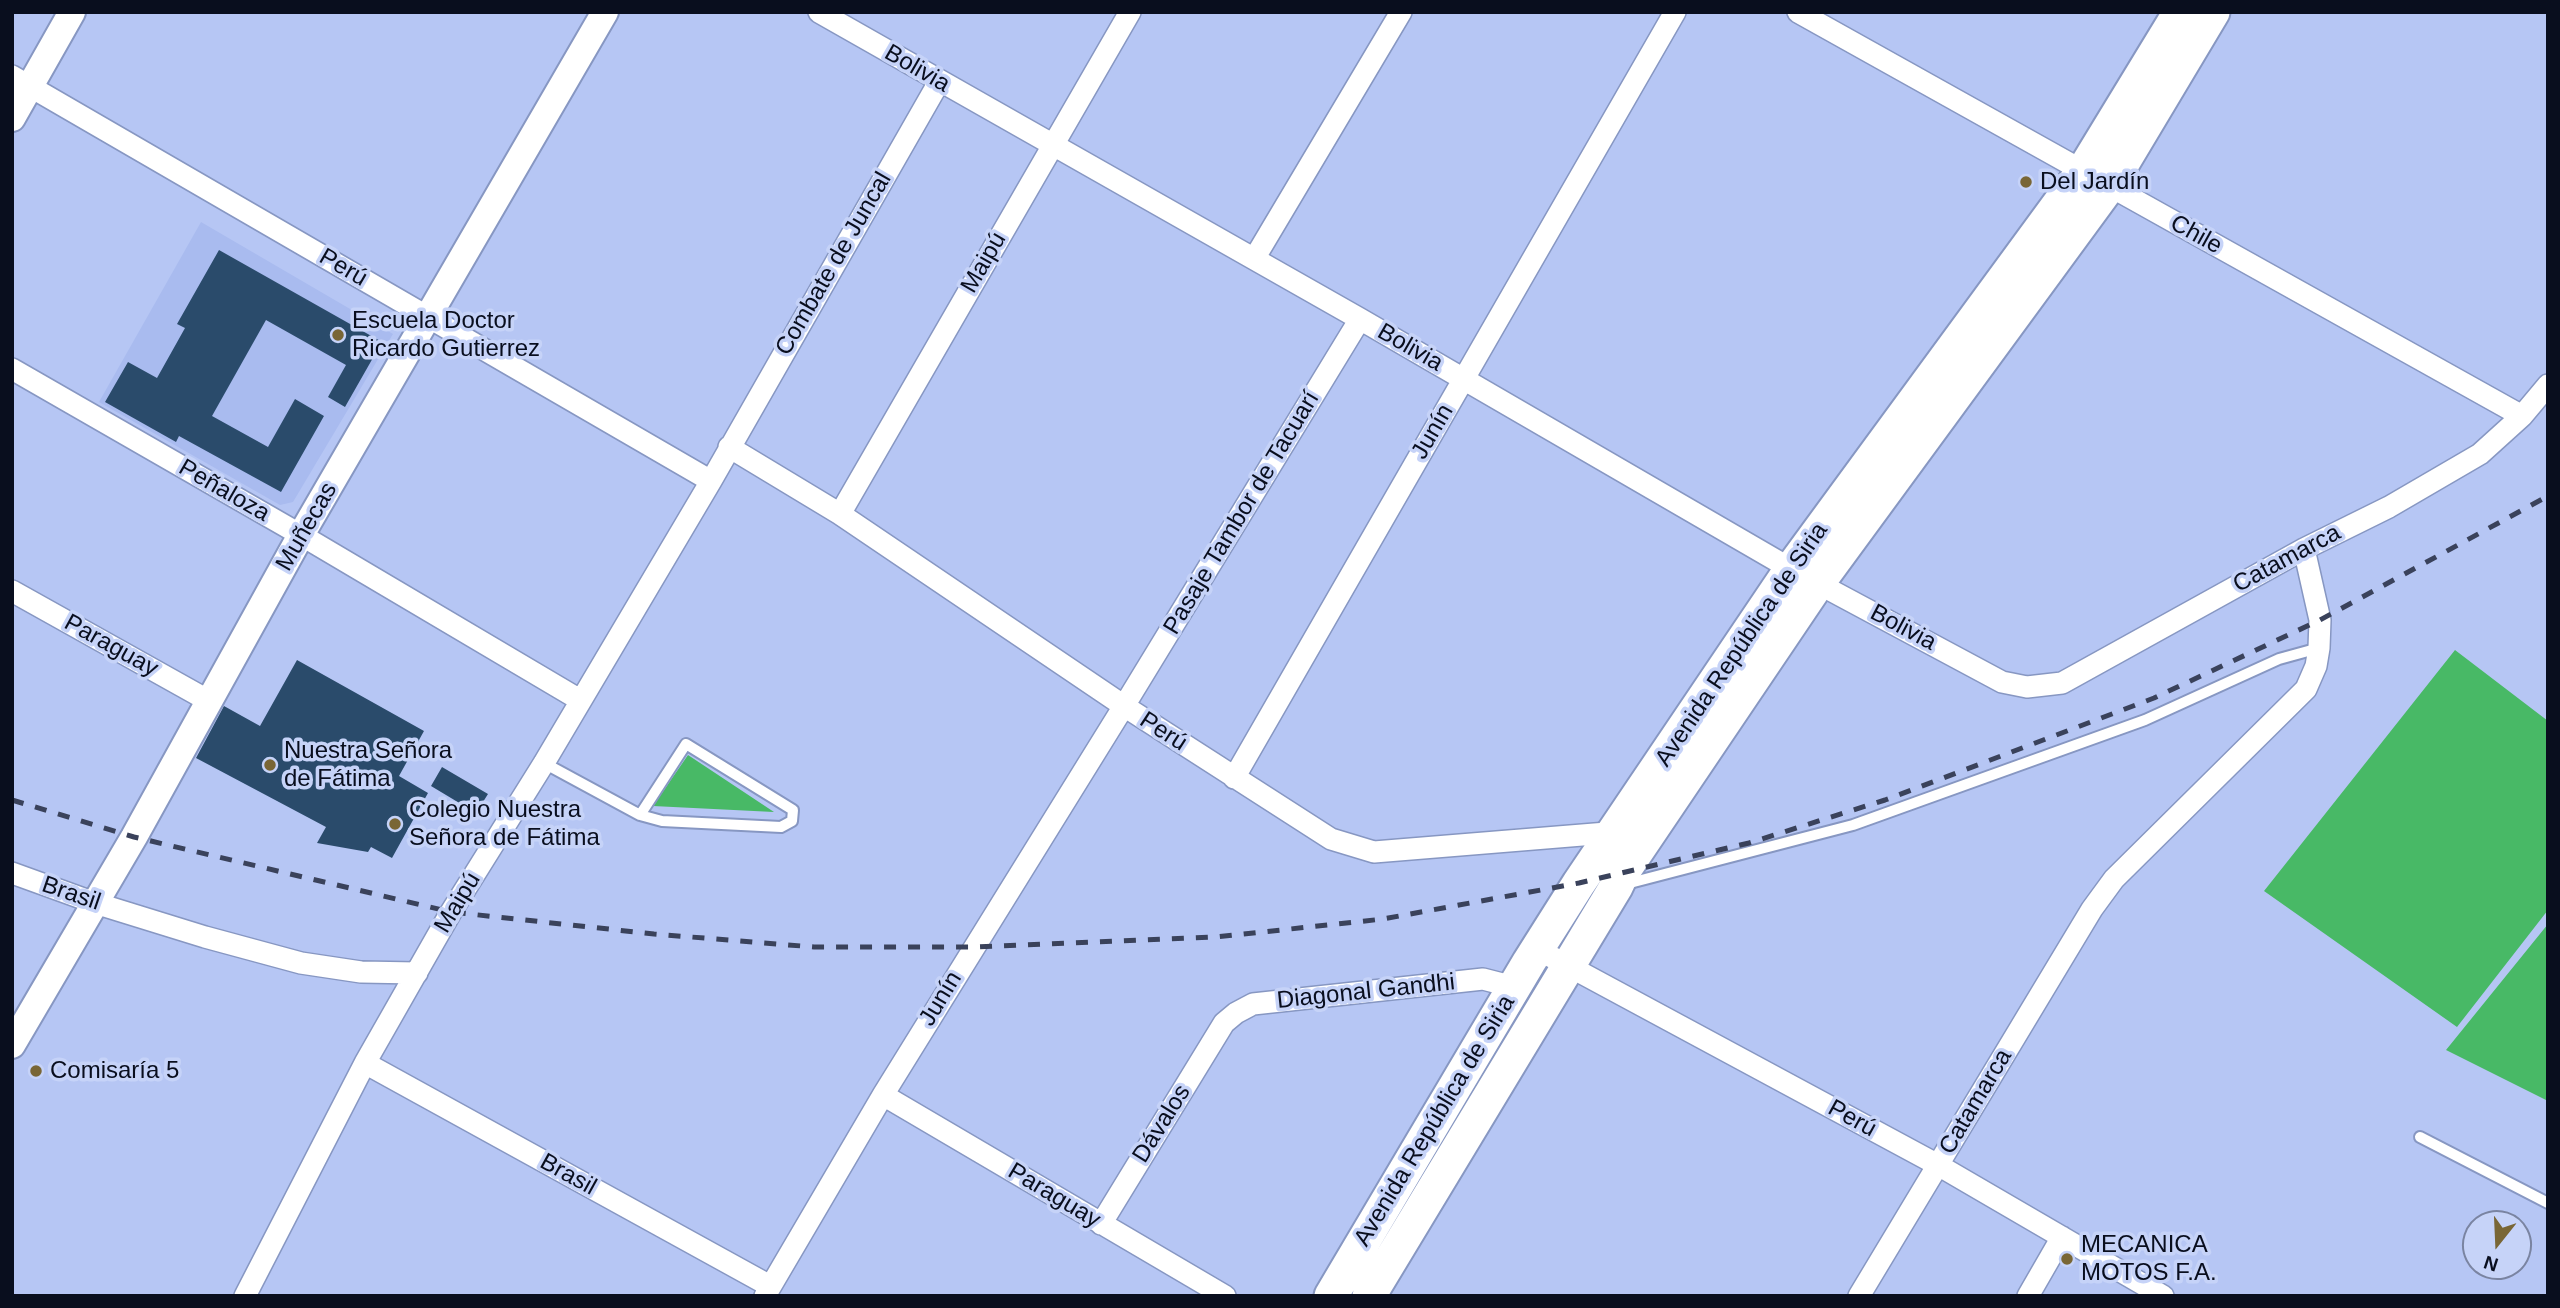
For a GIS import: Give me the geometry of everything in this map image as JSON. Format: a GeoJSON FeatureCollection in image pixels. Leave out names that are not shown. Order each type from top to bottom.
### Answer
{"type":"FeatureCollection","features":[{"type":"Feature","properties":{"kind":"main road","name":"Avenida República de Siria"},"geometry":{"type":"LineString","coordinates":[[2096,178],[2180,12]]}},
{"type":"Feature","properties":{"kind":"main road","name":"Avenida República de Siria"},"geometry":{"type":"LineString","coordinates":[[1331,1296],[1537,948],[1614,831],[1805,576],[2096,178],[2213,12]]}},
{"type":"Feature","properties":{"kind":"main road","name":"Avenida República de Siria"},"geometry":{"type":"LineString","coordinates":[[1369,1296],[1623,872],[1805,576]]}},
{"type":"Feature","properties":{"kind":"street"},"geometry":{"type":"LineString","coordinates":[[12,118],[21,81],[72,12]]}},
{"type":"Feature","properties":{"kind":"street","name":"Muñecas"},"geometry":{"type":"LineString","coordinates":[[12,1045],[427,317],[605,12]]}},
{"type":"Feature","properties":{"kind":"street","name":"Bolivia"},"geometry":{"type":"LineString","coordinates":[[819,12],[1360,319],[1805,576],[2002,682]]}},
{"type":"Feature","properties":{"kind":"street","name":"Maipú"},"geometry":{"type":"LineString","coordinates":[[839,514],[1130,12]]}},
{"type":"Feature","properties":{"kind":"street"},"geometry":{"type":"LineString","coordinates":[[1254,259],[1401,12]]}},
{"type":"Feature","properties":{"kind":"street","name":"Junín"},"geometry":{"type":"LineString","coordinates":[[1234,778],[1675,12]]}},
{"type":"Feature","properties":{"kind":"street","name":"Chile"},"geometry":{"type":"LineString","coordinates":[[1798,12],[2522,416]]}},
{"type":"Feature","properties":{"kind":"street","name":"Perú"},"geometry":{"type":"LineString","coordinates":[[21,81],[711,481]]}},
{"type":"Feature","properties":{"kind":"street","name":"Combate de Juncal"},"geometry":{"type":"LineString","coordinates":[[729,447],[939,82]]}},
{"type":"Feature","properties":{"kind":"street","name":"Pasaje Tambor de Tacuarí"},"geometry":{"type":"LineString","coordinates":[[1124,706],[1360,319]]}},
{"type":"Feature","properties":{"kind":"street","name":"Peñaloza"},"geometry":{"type":"LineString","coordinates":[[12,369],[302,535],[580,700]]}},
{"type":"Feature","properties":{"kind":"street","name":"Catamarca"},"geometry":{"type":"LineString","coordinates":[[2002,682],[2027,687],[2062,683],[2304,549],[2389,507],[2480,454],[2522,416],[2548,385]]}},
{"type":"Feature","properties":{"kind":"street","name":"Perú"},"geometry":{"type":"LineString","coordinates":[[729,447],[839,514],[1124,706],[1331,839],[1374,852],[1614,831],[1648,835]]}},
{"type":"Feature","properties":{"kind":"street","name":"Maipú"},"geometry":{"type":"LineString","coordinates":[[245,1296],[365,1063],[451,912],[544,763],[729,447]]}},
{"type":"Feature","properties":{"kind":"street","name":"Catamarca"},"geometry":{"type":"LineString","coordinates":[[1859,1296],[2092,909],[2114,879],[2306,689],[2316,666],[2320,620],[2304,549]]}},
{"type":"Feature","properties":{"kind":"street","name":"Paraguay"},"geometry":{"type":"LineString","coordinates":[[12,591],[209,701]]}},
{"type":"Feature","properties":{"kind":"street","name":"Junín"},"geometry":{"type":"LineString","coordinates":[[767,1291],[883,1095],[1124,706]]}},
{"type":"Feature","properties":{"kind":"street","name":"Brasil"},"geometry":{"type":"LineString","coordinates":[[12,873],[95,903],[205,937],[301,962],[360,972],[417,973]]}},
{"type":"Feature","properties":{"kind":"street","name":"Perú"},"geometry":{"type":"LineString","coordinates":[[1537,948],[1938,1165],[2163,1296]]}},
{"type":"Feature","properties":{"kind":"street","name":"Diagonal Gandhi"},"geometry":{"type":"LineString","coordinates":[[1224,1023],[1253,1004],[1483,979],[1514,987]]}},
{"type":"Feature","properties":{"kind":"street","name":"Dávalos"},"geometry":{"type":"LineString","coordinates":[[1101,1224],[1224,1023]]}},
{"type":"Feature","properties":{"kind":"street","name":"Brasil"},"geometry":{"type":"LineString","coordinates":[[365,1063],[767,1291]]}},
{"type":"Feature","properties":{"kind":"street","name":"Paraguay"},"geometry":{"type":"LineString","coordinates":[[883,1095],[1225,1296]]}},
{"type":"Feature","properties":{"kind":"street"},"geometry":{"type":"LineString","coordinates":[[2028,1296],[2063,1237]]}},
{"type":"Feature","properties":{"kind":"lane"},"geometry":{"type":"LineString","coordinates":[[1616,887],[1853,825],[2145,720],[2278,659],[2319,648]]}},
{"type":"Feature","properties":{"kind":"lane"},"geometry":{"type":"LineString","coordinates":[[544,763],[640,815],[662,821],[781,827],[792,821],[793,810],[686,744],[640,815]]}},
{"type":"Feature","properties":{"kind":"lane"},"geometry":{"type":"LineString","coordinates":[[2420,1137],[2548,1203]]}},
{"type":"Feature","properties":{"kind":"shaded area"},"geometry":{"type":"Polygon","coordinates":[[[201,222],[393,334],[293,502],[280,505],[99,402],[201,222]]]}},
{"type":"Feature","properties":{"kind":"green space"},"geometry":{"type":"Polygon","coordinates":[[[2455,650],[2548,721],[2548,910],[2457,1027],[2264,891],[2455,650]]]}},
{"type":"Feature","properties":{"kind":"green space"},"geometry":{"type":"Polygon","coordinates":[[[688,755],[774,812],[653,806],[688,755]]]}},
{"type":"Feature","properties":{"kind":"green space"},"geometry":{"type":"Polygon","coordinates":[[[2548,924],[2548,1101],[2446,1050],[2548,924]]]}},
{"type":"Feature","properties":{"kind":"building"},"geometry":{"type":"Polygon","coordinates":[[[219,250],[382,342],[345,407],[328,397],[346,365],[266,320],[212,416],[268,447],[295,399],[324,416],[281,492],[179,436],[176,442],[105,402],[128,362],[157,378],[185,328],[177,324],[219,250]]]}},
{"type":"Feature","properties":{"kind":"building"},"geometry":{"type":"Polygon","coordinates":[[[297,660],[424,731],[399,776],[428,793],[392,858],[371,847],[368,852],[317,843],[326,827],[196,758],[224,706],[260,726],[297,660]]]}},
{"type":"Feature","properties":{"kind":"building"},"geometry":{"type":"Polygon","coordinates":[[[442,767],[488,794],[476,813],[431,786],[442,767]]]}},
{"type":"Feature","properties":{"kind":"railway"},"geometry":{"type":"LineString","coordinates":[[12,800],[134,837],[451,912],[654,934],[814,947],[973,947],[1216,937],[1383,919],[1579,883],[1749,843],[1885,800],[2154,698],[2320,620],[2548,496]]}},
{"type":"Feature","properties":{"kind":"place","name":"Del Jardín"},"geometry":{"type":"Point","coordinates":[2026,182]}},
{"type":"Feature","properties":{"kind":"place","name":"Escuela Doctor Ricardo Gutierrez"},"geometry":{"type":"Point","coordinates":[338,335]}},
{"type":"Feature","properties":{"kind":"place","name":"Nuestra Señora de Fátima"},"geometry":{"type":"Point","coordinates":[270,765]}},
{"type":"Feature","properties":{"kind":"place","name":"Colegio Nuestra Señora de Fátima"},"geometry":{"type":"Point","coordinates":[395,824]}},
{"type":"Feature","properties":{"kind":"place","name":"Comisaría 5"},"geometry":{"type":"Point","coordinates":[36,1071]}},
{"type":"Feature","properties":{"kind":"place","name":"MECANICA MOTOS F.A."},"geometry":{"type":"Point","coordinates":[2067,1259]}}]}
